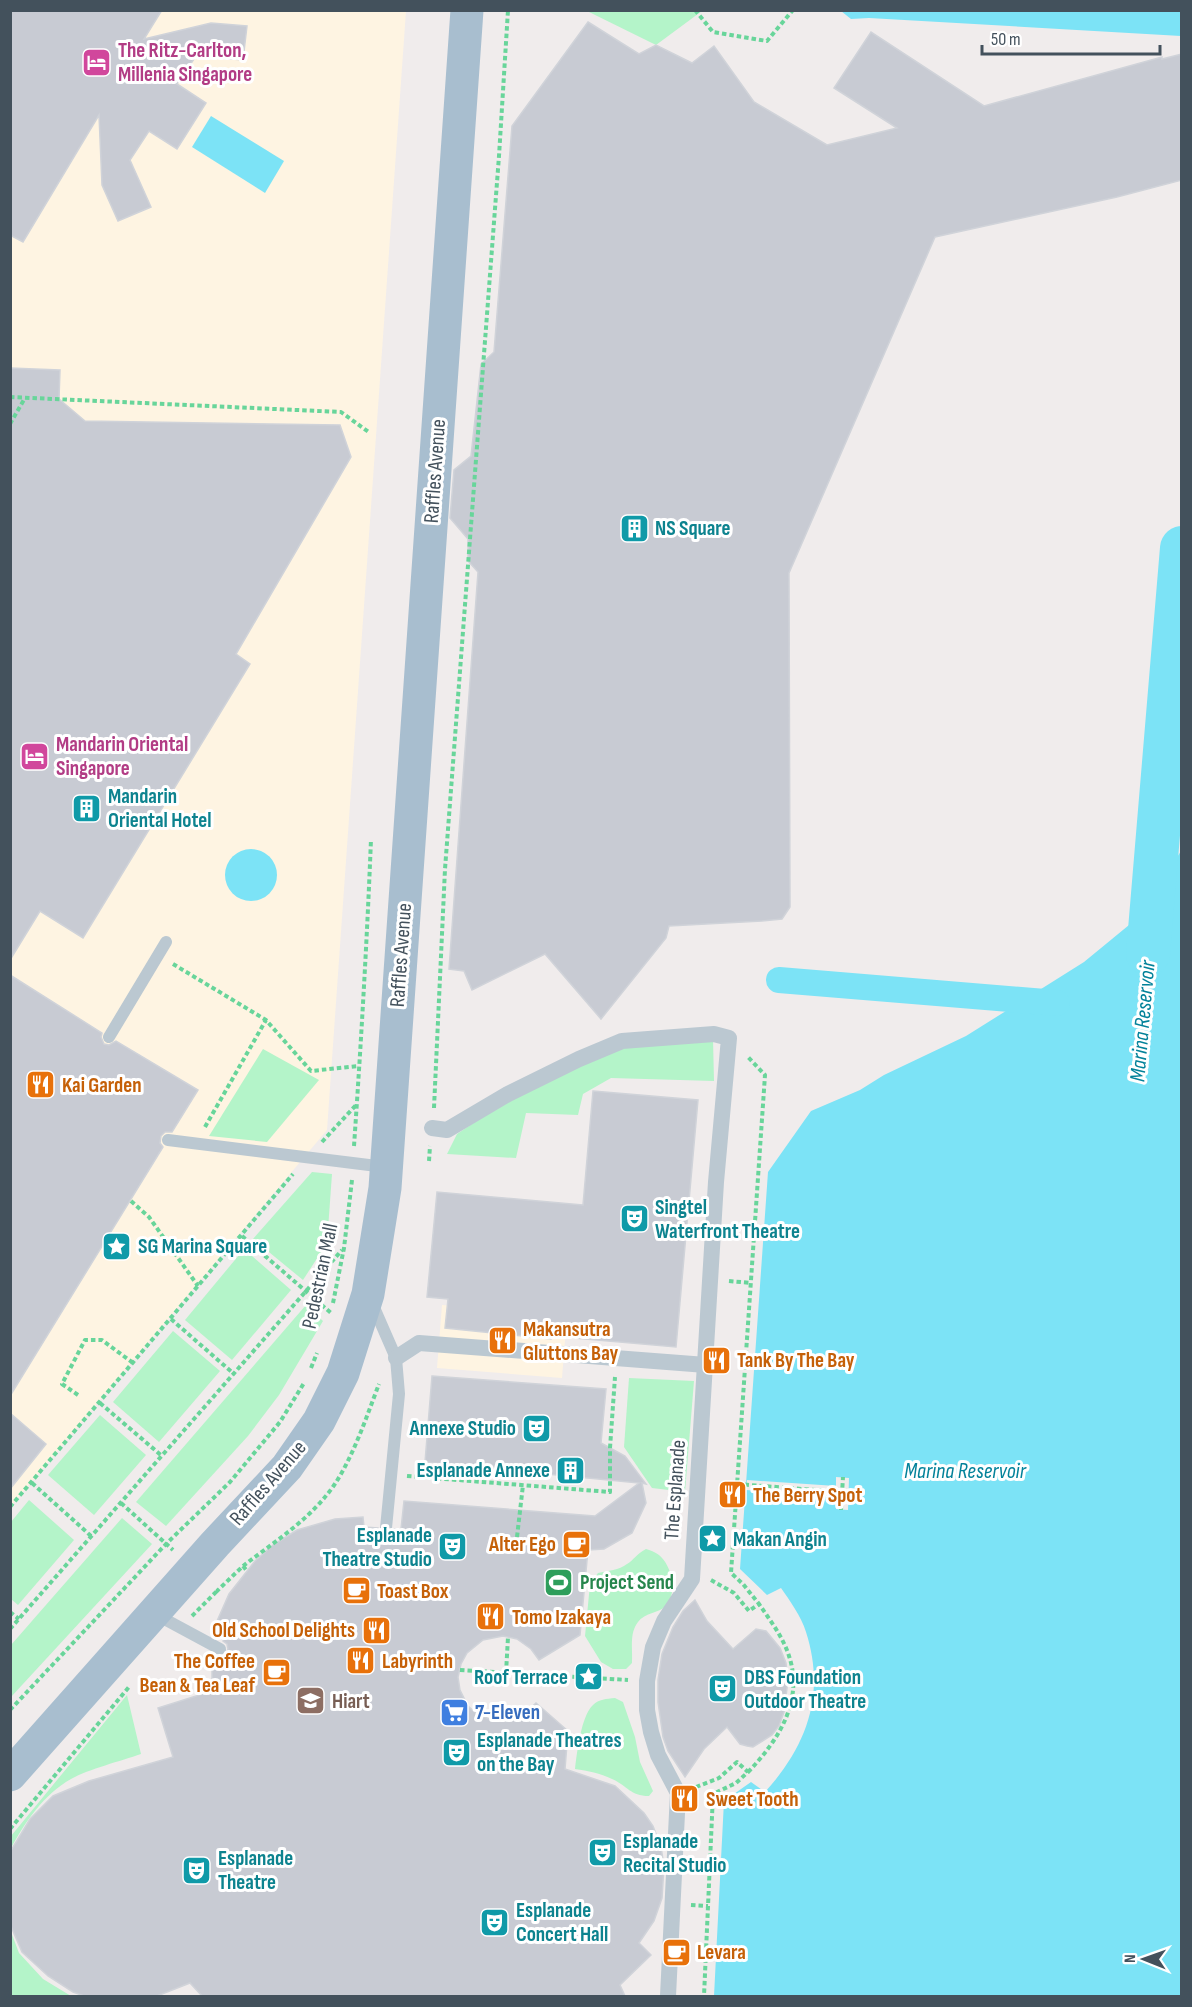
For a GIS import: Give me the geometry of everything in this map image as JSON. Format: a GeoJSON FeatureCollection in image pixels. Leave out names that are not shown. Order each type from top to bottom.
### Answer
{"type":"FeatureCollection","features":[{"type":"Feature","properties":{"kind":"main road","name":"Raffles Avenue"},"geometry":{"type":"LineString","coordinates":[[10,1775],[167,1620],[215,1544],[287,1467],[319,1421],[343,1373],[368,1294],[384,1198],[467,10]]}},
{"type":"Feature","properties":{"kind":"street"},"geometry":{"type":"LineString","coordinates":[[432,1128],[447,1130],[508,1094],[579,1059],[622,1041],[714,1034],[729,1038]]}},
{"type":"Feature","properties":{"kind":"street","name":"The Esplanade"},"geometry":{"type":"LineString","coordinates":[[692,1579],[716,1182],[729,1038]]}},
{"type":"Feature","properties":{"kind":"street"},"geometry":{"type":"LineString","coordinates":[[396,1358],[419,1343],[705,1365]]}},
{"type":"Feature","properties":{"kind":"street"},"geometry":{"type":"LineString","coordinates":[[668,1996],[678,1793],[658,1755],[651,1732],[646,1710],[647,1681],[653,1647],[663,1621],[692,1579]]}},
{"type":"Feature","properties":{"kind":"lane"},"geometry":{"type":"LineString","coordinates":[[109,1037],[166,942]]}},
{"type":"Feature","properties":{"kind":"lane"},"geometry":{"type":"LineString","coordinates":[[168,1140],[386,1167]]}},
{"type":"Feature","properties":{"kind":"lane"},"geometry":{"type":"LineString","coordinates":[[368,1294],[396,1358],[399,1394],[386,1528]]}},
{"type":"Feature","properties":{"kind":"lane"},"geometry":{"type":"LineString","coordinates":[[167,1620],[220,1649]]}},
{"type":"Feature","properties":{"kind":"path"},"geometry":{"type":"LineString","coordinates":[[432,1128],[443,948],[445,869],[499,156],[507,10]]}},
{"type":"Feature","properties":{"kind":"path"},"geometry":{"type":"LineString","coordinates":[[695,10],[713,32],[767,41],[793,10]]}},
{"type":"Feature","properties":{"kind":"path"},"geometry":{"type":"LineString","coordinates":[[10,397],[341,412],[370,433]]}},
{"type":"Feature","properties":{"kind":"path"},"geometry":{"type":"LineString","coordinates":[[10,424],[25,398]]}},
{"type":"Feature","properties":{"kind":"path","name":"Pedestrian Mall"},"geometry":{"type":"LineString","coordinates":[[329,1322],[344,1248],[353,1163],[364,1004],[371,839]]}},
{"type":"Feature","properties":{"kind":"path"},"geometry":{"type":"LineString","coordinates":[[168,961],[266,1020],[311,1071],[358,1066]]}},
{"type":"Feature","properties":{"kind":"path"},"geometry":{"type":"LineString","coordinates":[[196,1143],[266,1020]]}},
{"type":"Feature","properties":{"kind":"path"},"geometry":{"type":"LineString","coordinates":[[704,1996],[713,1794],[736,1783],[768,1751],[781,1731],[790,1707],[793,1682],[790,1657],[781,1636],[759,1604],[731,1573],[765,1075],[729,1038]]}},
{"type":"Feature","properties":{"kind":"path"},"geometry":{"type":"LineString","coordinates":[[10,1507],[264,1208],[357,1105]]}},
{"type":"Feature","properties":{"kind":"path"},"geometry":{"type":"LineString","coordinates":[[130,1201],[149,1217],[198,1286]]}},
{"type":"Feature","properties":{"kind":"path"},"geometry":{"type":"LineString","coordinates":[[242,1236],[331,1313]]}},
{"type":"Feature","properties":{"kind":"path"},"geometry":{"type":"LineString","coordinates":[[10,1629],[344,1248]]}},
{"type":"Feature","properties":{"kind":"path"},"geometry":{"type":"LineString","coordinates":[[171,1319],[234,1374]]}},
{"type":"Feature","properties":{"kind":"path"},"geometry":{"type":"LineString","coordinates":[[78,1395],[62,1384],[86,1340],[102,1340],[133,1363]]}},
{"type":"Feature","properties":{"kind":"path","name":"Pedestrian Mall"},"geometry":{"type":"LineString","coordinates":[[10,1710],[166,1544],[230,1482],[280,1422],[308,1376],[319,1348]]}},
{"type":"Feature","properties":{"kind":"path"},"geometry":{"type":"LineString","coordinates":[[243,1566],[326,1497],[344,1467],[381,1380],[396,1358]]}},
{"type":"Feature","properties":{"kind":"path"},"geometry":{"type":"LineString","coordinates":[[391,1475],[610,1492],[610,1448],[617,1358]]}},
{"type":"Feature","properties":{"kind":"path"},"geometry":{"type":"LineString","coordinates":[[100,1403],[162,1456]]}},
{"type":"Feature","properties":{"kind":"path"},"geometry":{"type":"LineString","coordinates":[[841,1510],[843,1477]]}},
{"type":"Feature","properties":{"kind":"path"},"geometry":{"type":"LineString","coordinates":[[32,1483],[92,1536]]}},
{"type":"Feature","properties":{"kind":"path"},"geometry":{"type":"LineString","coordinates":[[737,1484],[842,1492]]}},
{"type":"Feature","properties":{"kind":"path"},"geometry":{"type":"LineString","coordinates":[[517,1537],[523,1485]]}},
{"type":"Feature","properties":{"kind":"path"},"geometry":{"type":"LineString","coordinates":[[121,1503],[166,1544]]}},
{"type":"Feature","properties":{"kind":"path"},"geometry":{"type":"LineString","coordinates":[[692,1579],[713,1581],[734,1593],[749,1611],[759,1604]]}},
{"type":"Feature","properties":{"kind":"path"},"geometry":{"type":"LineString","coordinates":[[167,1620],[217,1591]]}},
{"type":"Feature","properties":{"kind":"path"},"geometry":{"type":"LineString","coordinates":[[10,1612],[19,1619]]}},
{"type":"Feature","properties":{"kind":"path"},"geometry":{"type":"LineString","coordinates":[[506,1673],[508,1637]]}},
{"type":"Feature","properties":{"kind":"path"},"geometry":{"type":"LineString","coordinates":[[460,1670],[647,1681]]}},
{"type":"Feature","properties":{"kind":"path"},"geometry":{"type":"LineString","coordinates":[[10,1829],[130,1686]]}},
{"type":"Feature","properties":{"kind":"path"},"geometry":{"type":"LineString","coordinates":[[678,1793],[719,1778],[737,1762],[748,1772]]}},
{"type":"Feature","properties":{"kind":"shaded area"},"geometry":{"type":"Polygon","coordinates":[[[11,11],[406,11],[327,1130],[11,1506],[11,11]]]}},
{"type":"Feature","properties":{"kind":"shaded area","name":"Makansutra Gluttons Bay"},"geometry":{"type":"Polygon","coordinates":[[[442,1305],[567,1315],[562,1378],[437,1368],[442,1305]]]}},
{"type":"Feature","properties":{"kind":"green space"},"geometry":{"type":"Polygon","coordinates":[[[587,11],[702,11],[656,45],[587,11]]]}},
{"type":"Feature","properties":{"kind":"green space"},"geometry":{"type":"Polygon","coordinates":[[[713,1039],[714,1081],[611,1078],[583,1094],[578,1115],[526,1113],[516,1158],[447,1154],[457,1134],[518,1093],[585,1059],[637,1044],[713,1039]]]}},
{"type":"Feature","properties":{"kind":"green space"},"geometry":{"type":"Polygon","coordinates":[[[263,1049],[319,1080],[267,1142],[209,1136],[263,1049]]]}},
{"type":"Feature","properties":{"kind":"green space"},"geometry":{"type":"Polygon","coordinates":[[[312,1172],[332,1174],[327,1243],[303,1280],[253,1239],[312,1172]]]}},
{"type":"Feature","properties":{"kind":"green space"},"geometry":{"type":"Polygon","coordinates":[[[244,1249],[291,1290],[232,1360],[185,1320],[244,1249]]]}},
{"type":"Feature","properties":{"kind":"green space"},"geometry":{"type":"Polygon","coordinates":[[[306,1305],[323,1321],[279,1395],[248,1436],[166,1526],[136,1502],[306,1305]]]}},
{"type":"Feature","properties":{"kind":"green space"},"geometry":{"type":"Polygon","coordinates":[[[173,1331],[220,1371],[159,1442],[113,1402],[173,1331]]]}},
{"type":"Feature","properties":{"kind":"green space"},"geometry":{"type":"Polygon","coordinates":[[[629,1378],[694,1381],[685,1492],[652,1488],[624,1447],[629,1378]]]}},
{"type":"Feature","properties":{"kind":"green space"},"geometry":{"type":"Polygon","coordinates":[[[100,1415],[146,1455],[94,1515],[48,1475],[100,1415]]]}},
{"type":"Feature","properties":{"kind":"green space"},"geometry":{"type":"Polygon","coordinates":[[[29,1500],[74,1540],[18,1605],[11,1599],[11,1522],[29,1500]]]}},
{"type":"Feature","properties":{"kind":"green space"},"geometry":{"type":"Polygon","coordinates":[[[122,1518],[152,1544],[11,1697],[11,1645],[122,1518]]]}},
{"type":"Feature","properties":{"kind":"green space"},"geometry":{"type":"Polygon","coordinates":[[[646,1549],[653,1551],[664,1560],[672,1579],[672,1594],[666,1606],[641,1619],[635,1627],[632,1636],[632,1663],[626,1669],[613,1669],[601,1662],[585,1636],[590,1584],[598,1573],[624,1566],[646,1549]]]}},
{"type":"Feature","properties":{"kind":"green space"},"geometry":{"type":"Polygon","coordinates":[[[127,1695],[141,1754],[87,1772],[61,1785],[36,1809],[11,1848],[11,1836],[127,1695]]]}},
{"type":"Feature","properties":{"kind":"green space"},"geometry":{"type":"Polygon","coordinates":[[[615,1698],[623,1702],[635,1737],[640,1762],[653,1791],[649,1796],[633,1792],[603,1775],[575,1769],[585,1717],[593,1705],[615,1698]]]}},
{"type":"Feature","properties":{"kind":"green space"},"geometry":{"type":"Polygon","coordinates":[[[11,1932],[19,1953],[43,1979],[71,1996],[11,1996],[11,1932]]]}},
{"type":"Feature","properties":{"kind":"water"},"geometry":{"type":"Polygon","coordinates":[[[841,11],[1181,11],[1181,36],[869,18],[851,19],[841,11]]]}},
{"type":"Feature","properties":{"kind":"water"},"geometry":{"type":"Polygon","coordinates":[[[211,116],[284,161],[265,193],[192,147],[211,116]]]}},
{"type":"Feature","properties":{"kind":"water"},"geometry":{"type":"Polygon","coordinates":[[[251,849],[261,851],[269,857],[275,865],[277,875],[275,885],[269,893],[261,899],[251,901],[241,899],[233,893],[227,885],[225,875],[227,865],[233,857],[241,851],[251,849]]]}},
{"type":"Feature","properties":{"kind":"water","name":"Marina Reservoir"},"geometry":{"type":"Polygon","coordinates":[[[1181,851],[1181,1996],[714,1996],[724,1801],[751,1782],[765,1792],[780,1774],[802,1738],[813,1698],[812,1655],[798,1614],[781,1588],[767,1595],[740,1569],[768,1172],[811,1111],[860,1090],[884,1075],[966,1036],[1084,962],[1140,916],[1181,851]]]}},
{"type":"Feature","properties":{"kind":"pier"},"geometry":{"type":"Polygon","coordinates":[[[836,1477],[849,1478],[848,1510],[836,1509],[836,1496],[746,1490],[747,1480],[836,1486],[836,1477]]]}},
{"type":"Feature","properties":{"kind":"building"},"geometry":{"type":"Polygon","coordinates":[[[10,10],[162,10],[144,39],[211,23],[247,26],[243,60],[196,56],[177,84],[206,103],[177,149],[149,131],[130,160],[151,207],[118,221],[102,185],[99,115],[23,242],[10,235],[10,10]]]}},
{"type":"Feature","properties":{"kind":"building","name":"NS Square"},"geometry":{"type":"Polygon","coordinates":[[[588,22],[639,54],[656,45],[692,63],[714,46],[754,102],[827,145],[897,128],[834,88],[871,32],[984,106],[1162,57],[1162,59],[1182,54],[1182,180],[1117,197],[935,237],[789,573],[790,907],[782,919],[669,926],[666,938],[601,1019],[545,954],[472,990],[464,971],[449,969],[478,572],[468,561],[468,539],[450,518],[454,470],[471,456],[481,364],[494,352],[512,126],[588,22]]]}},
{"type":"Feature","properties":{"kind":"building"},"geometry":{"type":"Polygon","coordinates":[[[10,368],[60,370],[59,399],[85,421],[340,425],[351,457],[236,654],[250,664],[83,938],[40,911],[10,960],[10,368]]]}},
{"type":"Feature","properties":{"kind":"building"},"geometry":{"type":"Polygon","coordinates":[[[10,975],[102,1033],[104,1044],[109,1045],[116,1041],[198,1090],[172,1132],[165,1132],[161,1136],[160,1143],[163,1147],[10,1396],[10,975]]]}},
{"type":"Feature","properties":{"kind":"building"},"geometry":{"type":"Polygon","coordinates":[[[593,1091],[698,1100],[676,1347],[551,1336],[551,1339],[445,1328],[448,1299],[427,1297],[437,1192],[583,1205],[593,1091]]]}},
{"type":"Feature","properties":{"kind":"building"},"geometry":{"type":"Polygon","coordinates":[[[432,1376],[606,1389],[601,1443],[625,1456],[646,1484],[642,1483],[646,1503],[632,1533],[604,1549],[588,1550],[580,1635],[539,1660],[531,1649],[517,1639],[503,1636],[483,1640],[467,1653],[458,1677],[460,1690],[468,1706],[489,1719],[511,1720],[522,1716],[536,1703],[568,1731],[565,1769],[615,1786],[644,1813],[653,1826],[661,1847],[664,1866],[662,1898],[654,1921],[639,1943],[651,1955],[620,1985],[625,1996],[202,1996],[190,1983],[157,1996],[84,1996],[73,1992],[48,1976],[22,1952],[10,1924],[10,1852],[30,1819],[53,1796],[89,1781],[173,1757],[158,1708],[212,1691],[212,1669],[217,1657],[225,1656],[228,1649],[227,1644],[223,1641],[226,1635],[214,1628],[229,1594],[255,1561],[273,1545],[297,1530],[335,1519],[363,1517],[364,1527],[378,1528],[382,1535],[389,1536],[394,1529],[401,1529],[404,1501],[595,1516],[639,1483],[425,1462],[432,1376]]]}},
{"type":"Feature","properties":{"kind":"building"},"geometry":{"type":"Polygon","coordinates":[[[10,1413],[46,1444],[10,1489],[10,1413]]]}},
{"type":"Feature","properties":{"kind":"building","name":"DBS Foundation Outdoor Theatre"},"geometry":{"type":"Polygon","coordinates":[[[695,1600],[707,1621],[733,1649],[756,1629],[766,1631],[780,1648],[786,1663],[788,1680],[784,1712],[779,1726],[772,1735],[753,1747],[747,1746],[740,1744],[727,1727],[704,1749],[685,1777],[668,1751],[663,1737],[658,1702],[658,1680],[662,1654],[673,1627],[683,1611],[695,1600]]]}},
{"type":"Feature","properties":{"kind":"waterway","name":"Marina Reservoir"},"geometry":{"type":"LineString","coordinates":[[1148,954],[1182,548]]}},
{"type":"Feature","properties":{"kind":"waterway"},"geometry":{"type":"LineString","coordinates":[[779,980],[1057,1003]]}},
{"type":"Feature","properties":{"kind":"place","name":"The Ritz-Carlton, Millenia Singapore"},"geometry":{"type":"Point","coordinates":[97,62]}},
{"type":"Feature","properties":{"kind":"place","name":"NS Square"},"geometry":{"type":"Point","coordinates":[634,528]}},
{"type":"Feature","properties":{"kind":"place","name":"Mandarin Oriental Singapore"},"geometry":{"type":"Point","coordinates":[35,756]}},
{"type":"Feature","properties":{"kind":"place","name":"Mandarin Oriental Hotel"},"geometry":{"type":"Point","coordinates":[87,808]}},
{"type":"Feature","properties":{"kind":"place","name":"Kai Garden"},"geometry":{"type":"Point","coordinates":[41,1085]}},
{"type":"Feature","properties":{"kind":"place","name":"Singtel Waterfront Theatre"},"geometry":{"type":"Point","coordinates":[634,1219]}},
{"type":"Feature","properties":{"kind":"place","name":"SG Marina Square"},"geometry":{"type":"Point","coordinates":[117,1246]}},
{"type":"Feature","properties":{"kind":"place","name":"Makansutra Gluttons Bay"},"geometry":{"type":"Point","coordinates":[502,1341]}},
{"type":"Feature","properties":{"kind":"place","name":"Tank By The Bay"},"geometry":{"type":"Point","coordinates":[716,1360]}},
{"type":"Feature","properties":{"kind":"place","name":"Annexe Studio"},"geometry":{"type":"Point","coordinates":[537,1428]}},
{"type":"Feature","properties":{"kind":"place","name":"Esplanade Annexe"},"geometry":{"type":"Point","coordinates":[571,1470]}},
{"type":"Feature","properties":{"kind":"place","name":"The Berry Spot"},"geometry":{"type":"Point","coordinates":[732,1495]}},
{"type":"Feature","properties":{"kind":"place","name":"Makan Angin"},"geometry":{"type":"Point","coordinates":[712,1539]}},
{"type":"Feature","properties":{"kind":"place","name":"Alter Ego"},"geometry":{"type":"Point","coordinates":[577,1544]}},
{"type":"Feature","properties":{"kind":"place","name":"Esplanade Theatre Studio"},"geometry":{"type":"Point","coordinates":[453,1547]}},
{"type":"Feature","properties":{"kind":"place","name":"Project Send"},"geometry":{"type":"Point","coordinates":[559,1582]}},
{"type":"Feature","properties":{"kind":"place","name":"Toast Box"},"geometry":{"type":"Point","coordinates":[356,1591]}},
{"type":"Feature","properties":{"kind":"place","name":"Tomo Izakaya"},"geometry":{"type":"Point","coordinates":[491,1617]}},
{"type":"Feature","properties":{"kind":"place","name":"Old School Delights"},"geometry":{"type":"Point","coordinates":[376,1630]}},
{"type":"Feature","properties":{"kind":"place","name":"Labyrinth"},"geometry":{"type":"Point","coordinates":[361,1661]}},
{"type":"Feature","properties":{"kind":"place","name":"The Coffee Bean & Tea Leaf"},"geometry":{"type":"Point","coordinates":[276,1673]}},
{"type":"Feature","properties":{"kind":"place","name":"Roof Terrace"},"geometry":{"type":"Point","coordinates":[589,1677]}},
{"type":"Feature","properties":{"kind":"place","name":"DBS Foundation Outdoor Theatre"},"geometry":{"type":"Point","coordinates":[723,1689]}},
{"type":"Feature","properties":{"kind":"place","name":"Hiart"},"geometry":{"type":"Point","coordinates":[311,1701]}},
{"type":"Feature","properties":{"kind":"place","name":"7-Eleven"},"geometry":{"type":"Point","coordinates":[454,1712]}},
{"type":"Feature","properties":{"kind":"place","name":"Esplanade Theatres on the Bay"},"geometry":{"type":"Point","coordinates":[456,1752]}},
{"type":"Feature","properties":{"kind":"place","name":"Sweet Tooth"},"geometry":{"type":"Point","coordinates":[685,1799]}},
{"type":"Feature","properties":{"kind":"place","name":"Esplanade Recital Studio"},"geometry":{"type":"Point","coordinates":[602,1853]}},
{"type":"Feature","properties":{"kind":"place","name":"Esplanade Theatre"},"geometry":{"type":"Point","coordinates":[197,1870]}},
{"type":"Feature","properties":{"kind":"place","name":"Esplanade Concert Hall"},"geometry":{"type":"Point","coordinates":[495,1922]}},
{"type":"Feature","properties":{"kind":"place","name":"Levara"},"geometry":{"type":"Point","coordinates":[676,1952]}}]}
